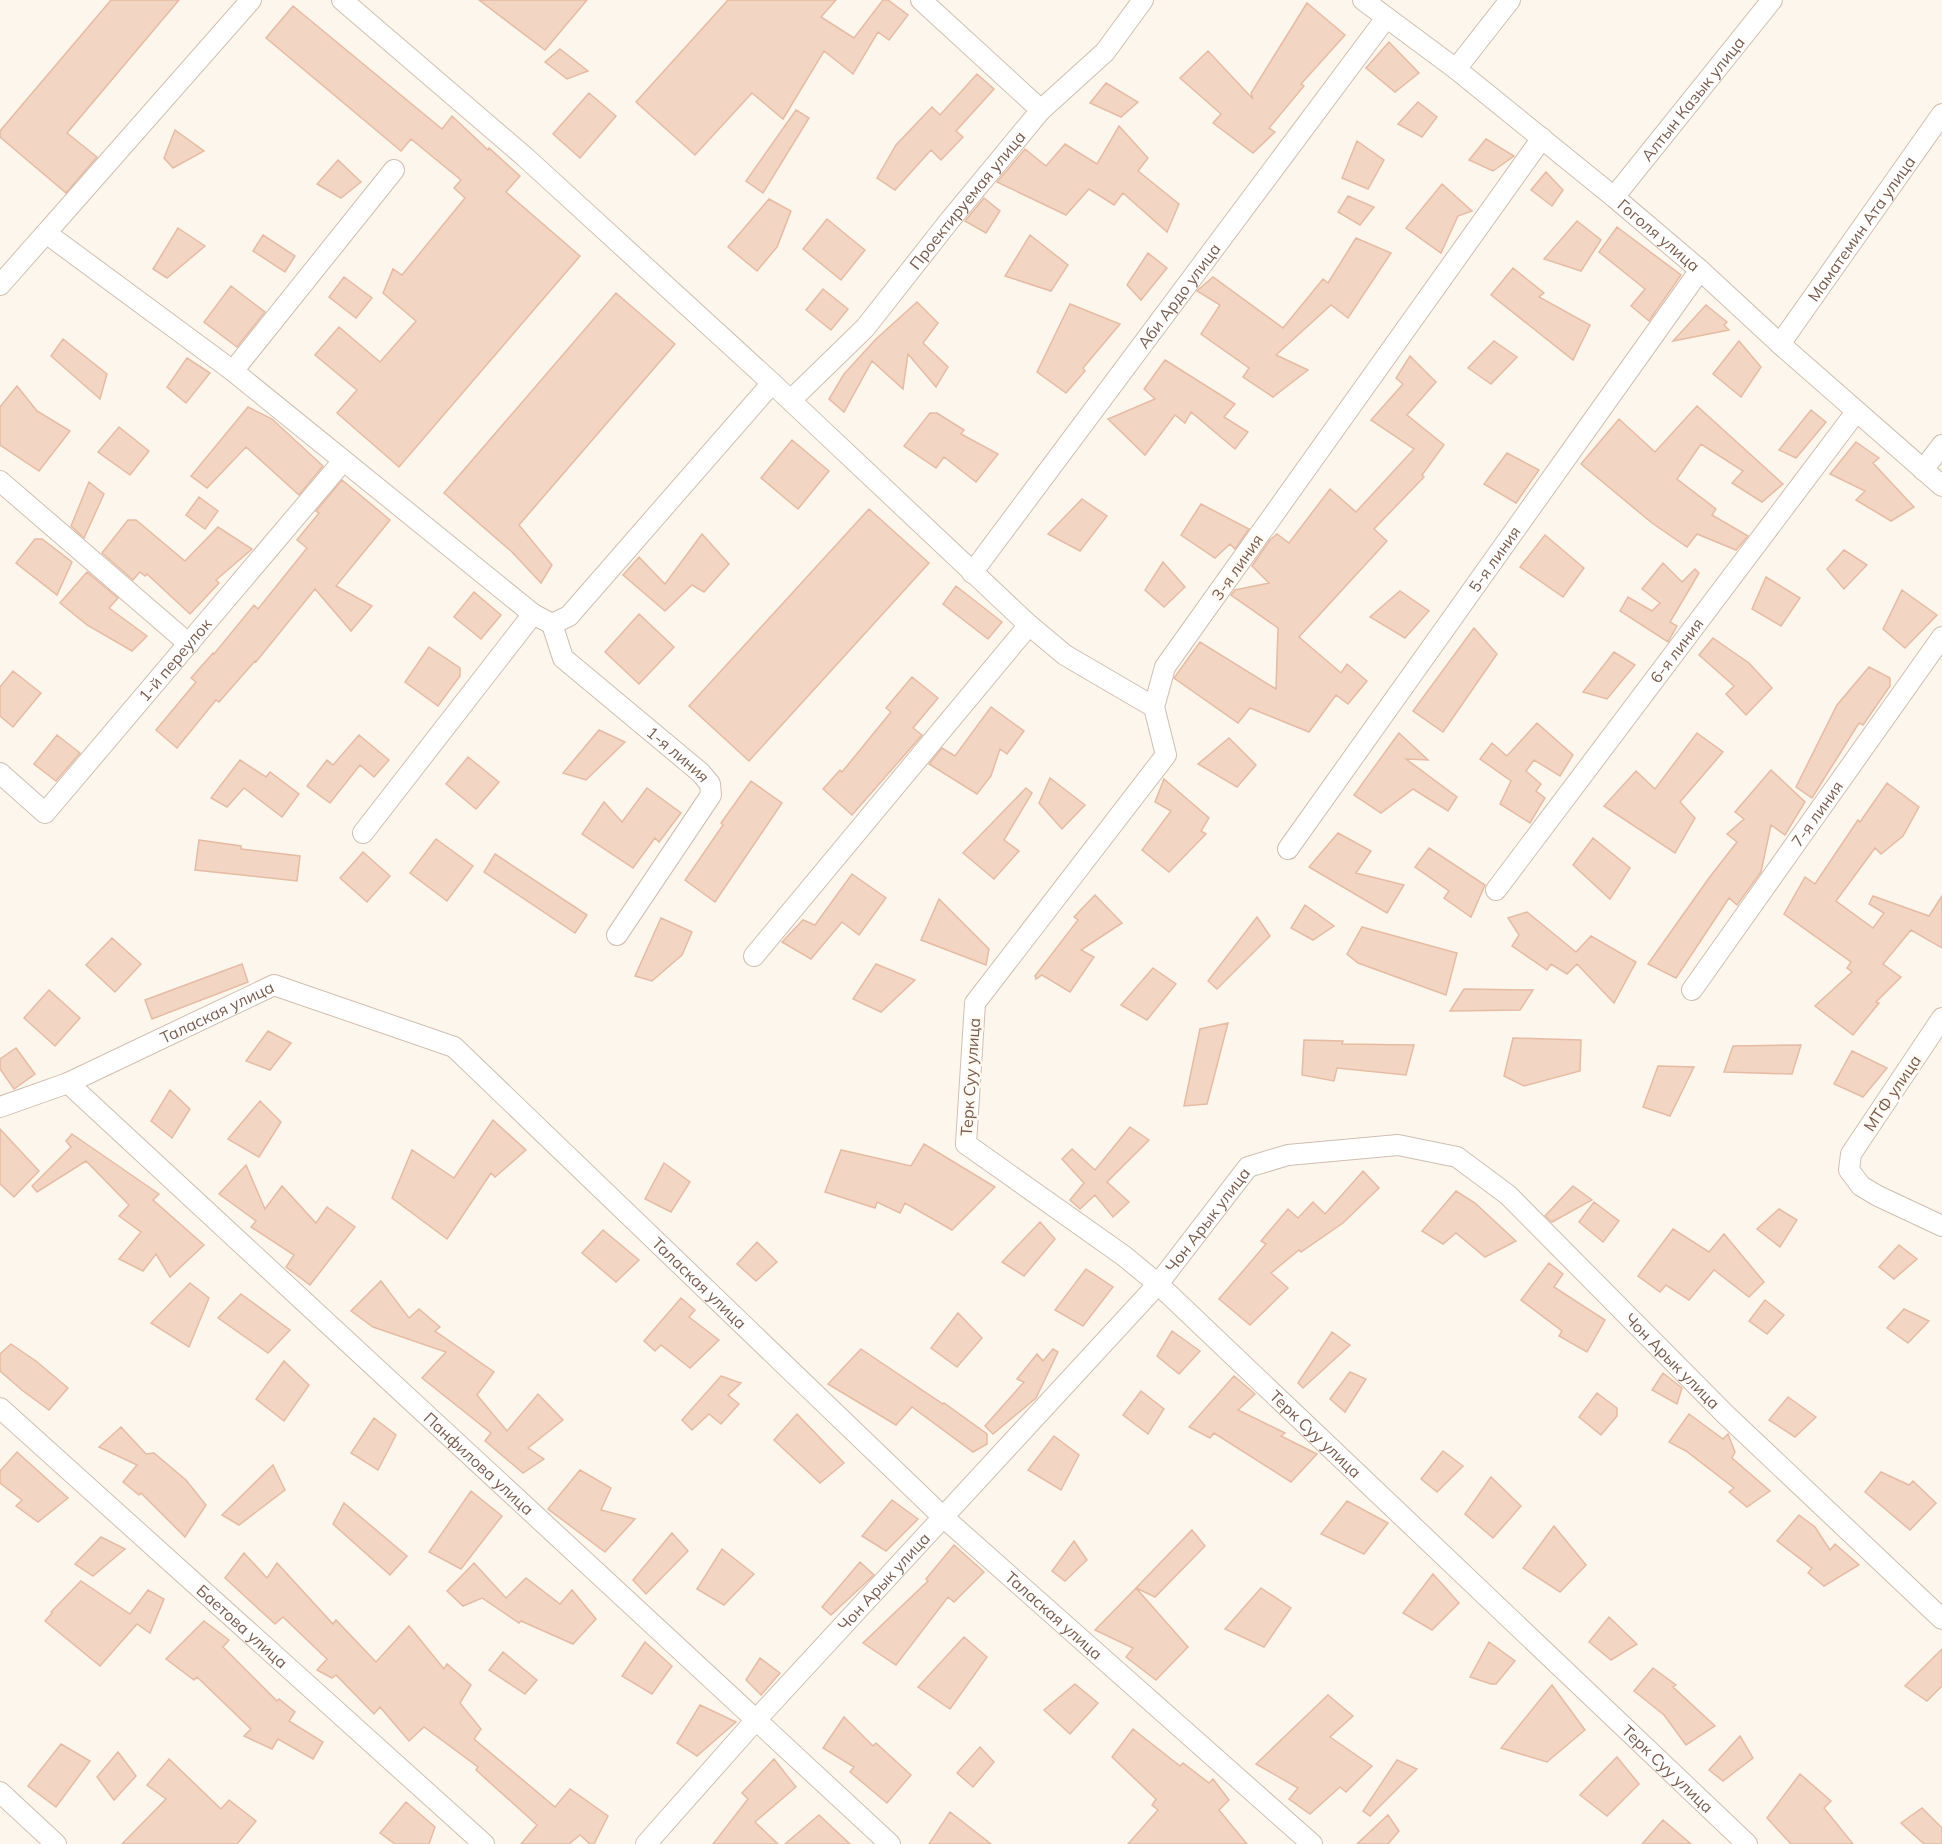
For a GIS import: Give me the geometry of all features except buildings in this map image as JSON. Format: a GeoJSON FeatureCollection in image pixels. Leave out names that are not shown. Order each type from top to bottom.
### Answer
{"type":"FeatureCollection","features":[{"type":"Feature","properties":{"kind":"street"},"geometry":{"type":"LineString","coordinates":[[0,285],[251,0]]}},
{"type":"Feature","properties":{"kind":"street"},"geometry":{"type":"LineString","coordinates":[[342,0],[525,157],[791,400],[1029,625],[1065,655],[1154,707]]}},
{"type":"Feature","properties":{"kind":"street"},"geometry":{"type":"LineString","coordinates":[[921,0],[1041,110]]}},
{"type":"Feature","properties":{"kind":"street","name":"Проектируемая улица"},"geometry":{"type":"LineString","coordinates":[[791,400],[865,328],[1041,110],[1105,52],[1143,0]]}},
{"type":"Feature","properties":{"kind":"street","name":"Гоголя улица"},"geometry":{"type":"LineString","coordinates":[[1363,0],[1456,69],[1614,197],[1700,270],[1856,412],[1942,486]]}},
{"type":"Feature","properties":{"kind":"street"},"geometry":{"type":"LineString","coordinates":[[1456,69],[1510,0]]}},
{"type":"Feature","properties":{"kind":"street","name":"Алтын Казык улица"},"geometry":{"type":"LineString","coordinates":[[1614,197],[1772,0]]}},
{"type":"Feature","properties":{"kind":"street","name":"Аби Ардо улица"},"geometry":{"type":"LineString","coordinates":[[972,573],[1386,18]]}},
{"type":"Feature","properties":{"kind":"street","name":"Маматемин Ата улица"},"geometry":{"type":"LineString","coordinates":[[1780,344],[1942,114]]}},
{"type":"Feature","properties":{"kind":"street","name":"3-я линия"},"geometry":{"type":"LineString","coordinates":[[975,1003],[1166,755],[1154,707],[1165,667],[1542,138]]}},
{"type":"Feature","properties":{"kind":"street"},"geometry":{"type":"LineString","coordinates":[[233,371],[394,170]]}},
{"type":"Feature","properties":{"kind":"street"},"geometry":{"type":"LineString","coordinates":[[46,233],[233,371],[534,614],[552,624],[569,616],[772,383]]}},
{"type":"Feature","properties":{"kind":"street","name":"5-я линия"},"geometry":{"type":"LineString","coordinates":[[1288,849],[1700,270]]}},
{"type":"Feature","properties":{"kind":"street","name":"6-я линия"},"geometry":{"type":"LineString","coordinates":[[1496,890],[1856,412]]}},
{"type":"Feature","properties":{"kind":"street"},"geometry":{"type":"LineString","coordinates":[[1923,470],[1942,445]]}},
{"type":"Feature","properties":{"kind":"street","name":"1-й переулок"},"geometry":{"type":"LineString","coordinates":[[0,773],[45,813],[344,461]]}},
{"type":"Feature","properties":{"kind":"street"},"geometry":{"type":"LineString","coordinates":[[0,481],[189,644]]}},
{"type":"Feature","properties":{"kind":"street"},"geometry":{"type":"LineString","coordinates":[[363,833],[534,614]]}},
{"type":"Feature","properties":{"kind":"street","name":"1-я линия"},"geometry":{"type":"LineString","coordinates":[[552,624],[563,658],[701,773],[710,784],[711,795],[617,935]]}},
{"type":"Feature","properties":{"kind":"street"},"geometry":{"type":"LineString","coordinates":[[754,956],[1029,625]]}},
{"type":"Feature","properties":{"kind":"street","name":"7-я линия"},"geometry":{"type":"LineString","coordinates":[[1692,990],[1942,637]]}},
{"type":"Feature","properties":{"kind":"street","name":"Талаская улица"},"geometry":{"type":"LineString","coordinates":[[0,1107],[68,1083],[274,985],[454,1047],[942,1516],[1312,1844]]}},
{"type":"Feature","properties":{"kind":"street","name":"Терк Суу улица"},"geometry":{"type":"LineString","coordinates":[[975,1003],[966,1144],[1124,1256],[1158,1284],[1747,1844]]}},
{"type":"Feature","properties":{"kind":"street","name":"МТФ улица"},"geometry":{"type":"LineString","coordinates":[[1942,1018],[1851,1154],[1850,1170],[1861,1186],[1942,1226]]}},
{"type":"Feature","properties":{"kind":"street","name":"Панфилова улица"},"geometry":{"type":"LineString","coordinates":[[68,1083],[890,1844]]}},
{"type":"Feature","properties":{"kind":"street","name":"Чон Арык улица"},"geometry":{"type":"LineString","coordinates":[[646,1844],[942,1516],[1158,1284],[1248,1167],[1288,1155],[1398,1145],[1457,1156],[1508,1195],[1725,1414],[1942,1619]]}},
{"type":"Feature","properties":{"kind":"street","name":"Баетова улица"},"geometry":{"type":"LineString","coordinates":[[0,1408],[484,1844]]}},
{"type":"Feature","properties":{"kind":"street"},"geometry":{"type":"LineString","coordinates":[[0,1792],[56,1844]]}}]}
